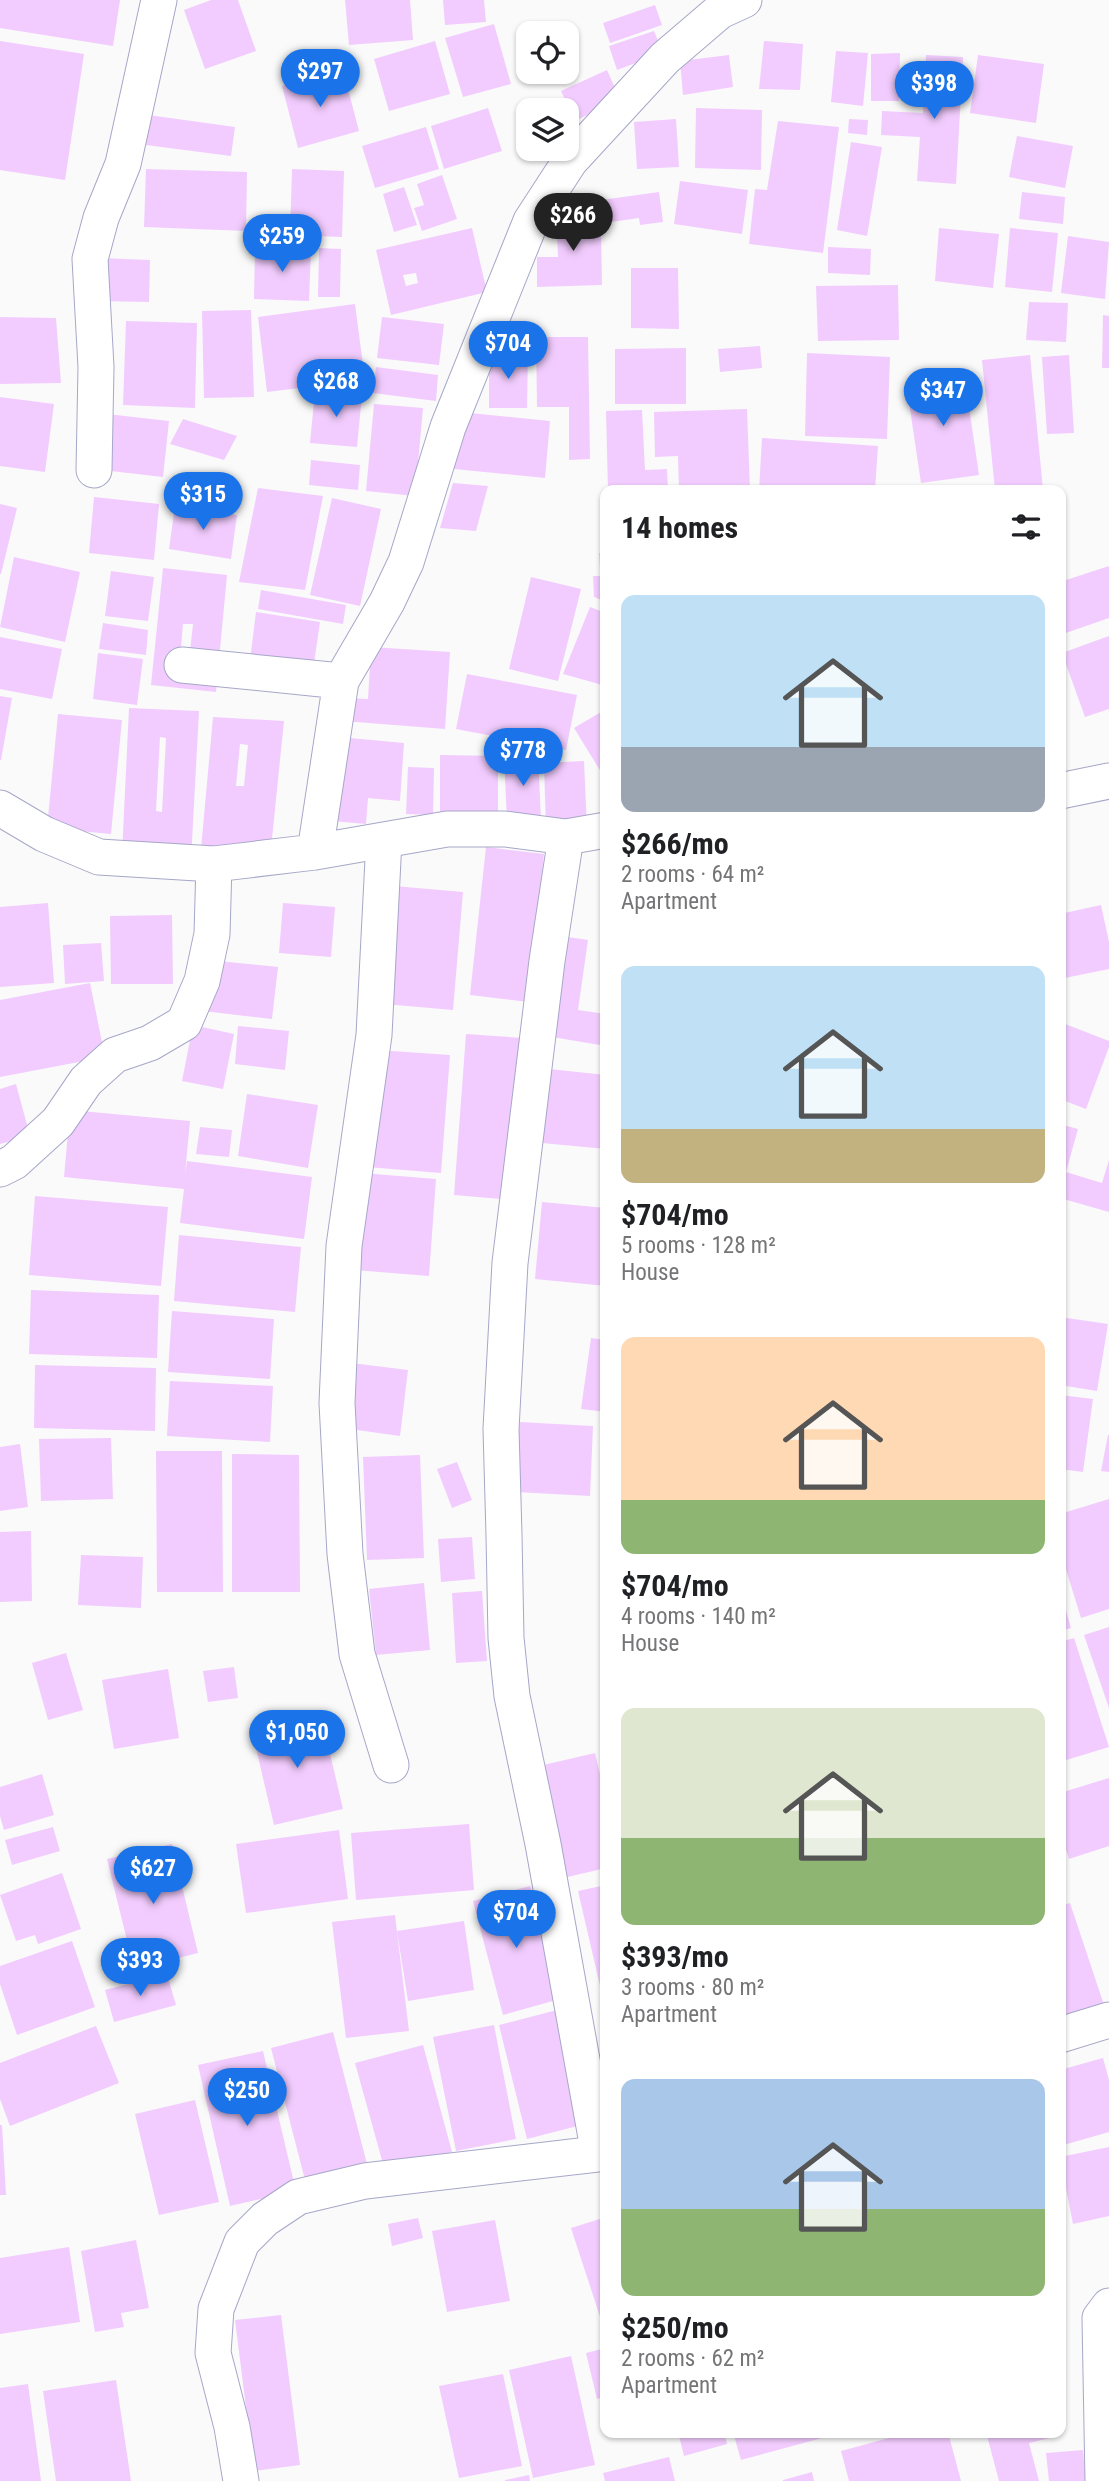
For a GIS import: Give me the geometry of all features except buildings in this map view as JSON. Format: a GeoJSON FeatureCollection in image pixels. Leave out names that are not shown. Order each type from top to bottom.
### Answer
{"type":"FeatureCollection","features":[{"type":"Feature","properties":{"kind":"street"},"geometry":{"type":"LineString","coordinates":[[94,470],[96,367],[90,259],[101,218],[123,164],[159,0]]}},
{"type":"Feature","properties":{"kind":"street"},"geometry":{"type":"LineString","coordinates":[[315,852],[341,681],[380,614],[406,562],[448,427],[531,221],[569,160],[665,58],[725,4]]}},
{"type":"Feature","properties":{"kind":"street"},"geometry":{"type":"LineString","coordinates":[[182,666],[341,681]]}},
{"type":"Feature","properties":{"kind":"street"},"geometry":{"type":"LineString","coordinates":[[1066,790],[1109,782]]}},
{"type":"Feature","properties":{"kind":"street"},"geometry":{"type":"LineString","coordinates":[[0,808],[44,834],[99,858],[214,864],[315,852],[447,829],[505,829],[566,838],[600,831]]}},
{"type":"Feature","properties":{"kind":"street"},"geometry":{"type":"LineString","coordinates":[[566,838],[547,961],[510,1263],[501,1429],[506,1638],[512,1696],[600,2143]]}},
{"type":"Feature","properties":{"kind":"street"},"geometry":{"type":"LineString","coordinates":[[384,840],[374,1035],[344,1246],[337,1403],[345,1554],[357,1654],[391,1765]]}},
{"type":"Feature","properties":{"kind":"street"},"geometry":{"type":"LineString","coordinates":[[0,1169],[14,1162],[58,1122],[86,1081],[115,1055],[150,1043],[184,1023],[202,981],[212,934],[214,864]]}},
{"type":"Feature","properties":{"kind":"street"},"geometry":{"type":"LineString","coordinates":[[1066,2033],[1109,2020]]}},
{"type":"Feature","properties":{"kind":"street"},"geometry":{"type":"LineString","coordinates":[[241,2481],[232,2427],[214,2353],[216,2309],[242,2242],[265,2219],[298,2197],[365,2180],[600,2153]]}},
{"type":"Feature","properties":{"kind":"street"},"geometry":{"type":"LineString","coordinates":[[1103,2481],[1100,2318],[1109,2306]]}}]}
